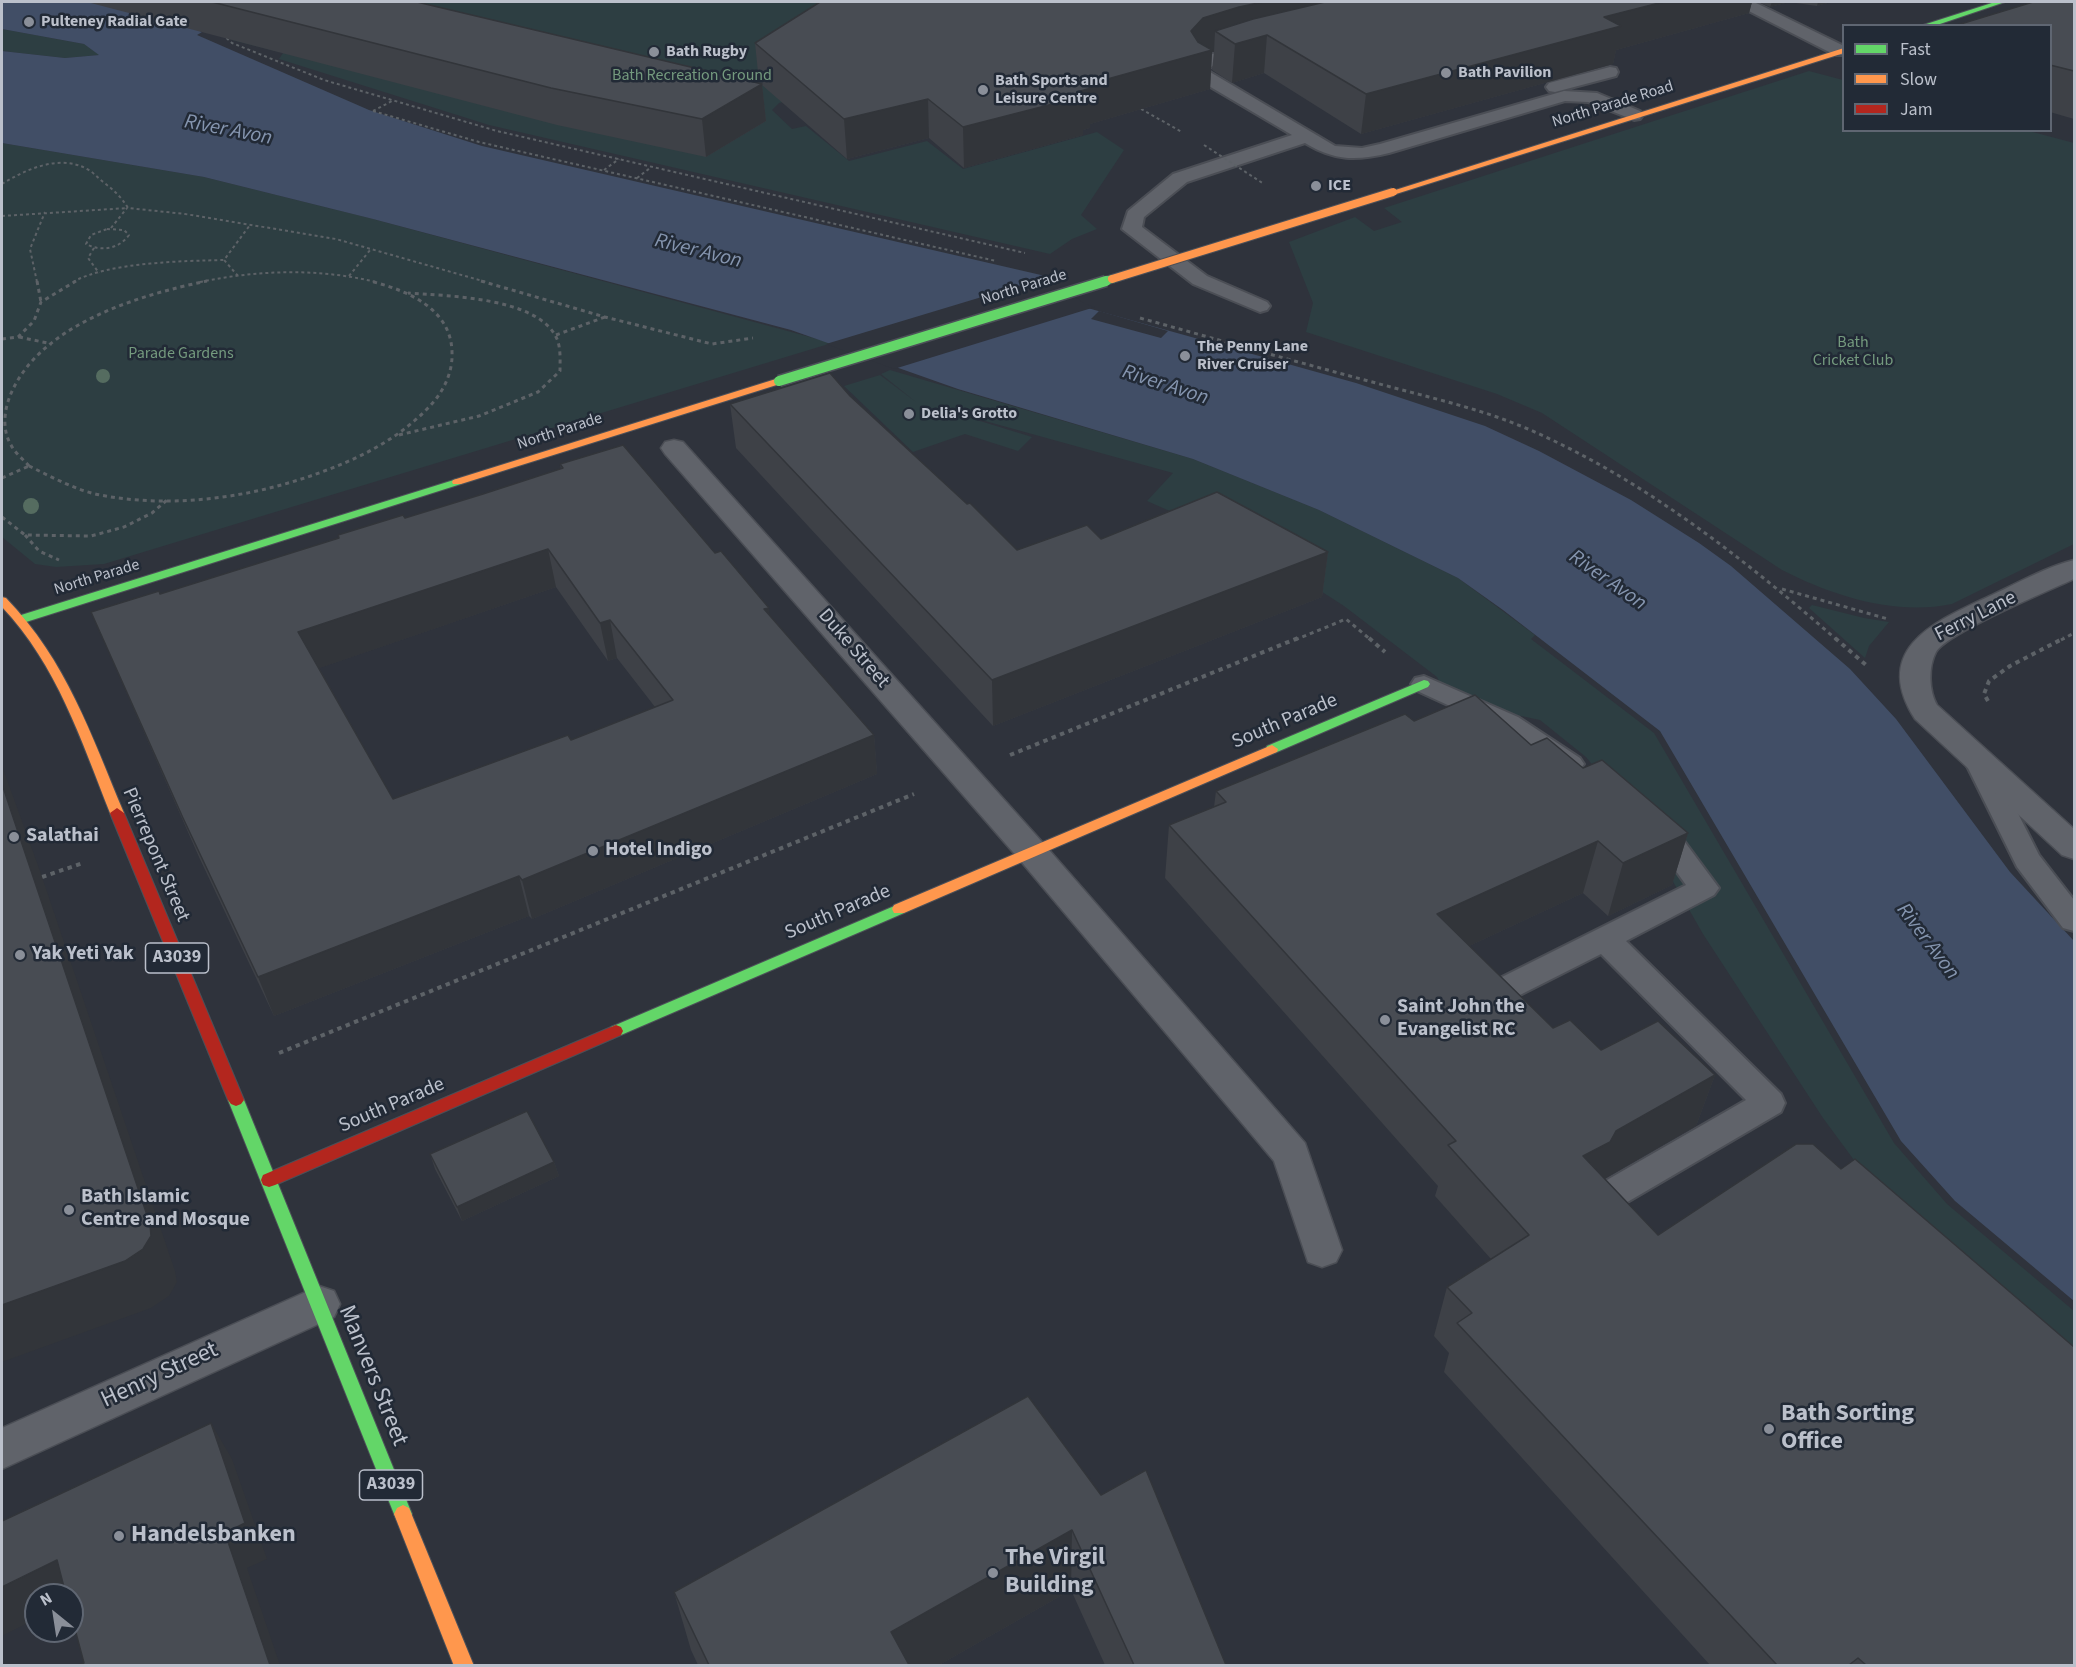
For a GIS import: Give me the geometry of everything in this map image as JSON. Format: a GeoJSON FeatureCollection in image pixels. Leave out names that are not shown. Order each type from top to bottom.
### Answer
{"type":"FeatureCollection","features":[{"type":"Feature","properties":{"kind":"street"},"geometry":{"type":"LineString","coordinates":[[1930,24],[2001,2]]}},
{"type":"Feature","properties":{"kind":"street","name":"North Parade Road"},"geometry":{"type":"LineString","coordinates":[[1108,279],[1393,192],[1842,48]]}},
{"type":"Feature","properties":{"kind":"street","name":"North Parade"},"geometry":{"type":"LineString","coordinates":[[22,619],[1108,279]]}},
{"type":"Feature","properties":{"kind":"street","name":"Duke Street"},"geometry":{"type":"LineString","coordinates":[[674,448],[1031,851],[1291,1154],[1322,1250]]}},
{"type":"Feature","properties":{"kind":"street","name":"Ferry Lane"},"geometry":{"type":"LineString","coordinates":[[1917,696],[1918,662],[1924,645],[1947,628],[2074,568]]}},
{"type":"Feature","properties":{"kind":"street","name":"Pierrepont Street"},"geometry":{"type":"LineString","coordinates":[[2,601],[22,619],[58,673],[319,1304]]}},
{"type":"Feature","properties":{"kind":"street","name":"South Parade"},"geometry":{"type":"LineString","coordinates":[[269,1180],[1424,684]]}},
{"type":"Feature","properties":{"kind":"street"},"geometry":{"type":"LineString","coordinates":[[1917,696],[1926,711],[2074,847]]}},
{"type":"Feature","properties":{"kind":"street","name":"Henry Street"},"geometry":{"type":"LineString","coordinates":[[2,1449],[319,1304]]}},
{"type":"Feature","properties":{"kind":"street","name":"Manvers Street"},"geometry":{"type":"LineString","coordinates":[[319,1304],[464,1665]]}},
{"type":"Feature","properties":{"kind":"lane"},"geometry":{"type":"LineString","coordinates":[[1743,2],[1842,48]]}},
{"type":"Feature","properties":{"kind":"lane"},"geometry":{"type":"LineString","coordinates":[[1234,53],[1208,62],[1199,68],[1203,75],[1331,151],[1362,153],[1383,149],[1564,96],[1591,97],[1634,115]]}},
{"type":"Feature","properties":{"kind":"lane"},"geometry":{"type":"LineString","coordinates":[[1331,151],[1610,72]]}},
{"type":"Feature","properties":{"kind":"lane"},"geometry":{"type":"LineString","coordinates":[[1260,306],[1200,280],[1150,244],[1132,229],[1135,215],[1180,178],[1305,137]]}},
{"type":"Feature","properties":{"kind":"lane"},"geometry":{"type":"LineString","coordinates":[[1424,684],[1509,723],[1592,779]]}},
{"type":"Feature","properties":{"kind":"lane"},"geometry":{"type":"LineString","coordinates":[[1978,760],[2027,860],[2074,920]]}},
{"type":"Feature","properties":{"kind":"lane"},"geometry":{"type":"LineString","coordinates":[[1501,991],[1704,888],[1659,827],[1640,813]]}},
{"type":"Feature","properties":{"kind":"lane"},"geometry":{"type":"LineString","coordinates":[[1605,939],[1769,1103],[1612,1194]]}},
{"type":"Feature","properties":{"kind":"path"},"geometry":{"type":"LineString","coordinates":[[221,32],[232,43],[324,80],[497,131],[1027,253]]}},
{"type":"Feature","properties":{"kind":"path"},"geometry":{"type":"LineString","coordinates":[[393,101],[373,111],[479,142],[1004,263]]}},
{"type":"Feature","properties":{"kind":"path"},"geometry":{"type":"LineString","coordinates":[[1141,109],[1186,135]]}},
{"type":"Feature","properties":{"kind":"path"},"geometry":{"type":"LineString","coordinates":[[1195,140],[1270,188]]}},
{"type":"Feature","properties":{"kind":"path"},"geometry":{"type":"LineString","coordinates":[[604,171],[619,159]]}},
{"type":"Feature","properties":{"kind":"path"},"geometry":{"type":"LineString","coordinates":[[2,184],[13,176],[36,167],[56,164],[73,165],[87,168],[121,195],[128,208]]}},
{"type":"Feature","properties":{"kind":"path"},"geometry":{"type":"LineString","coordinates":[[636,178],[650,167]]}},
{"type":"Feature","properties":{"kind":"path"},"geometry":{"type":"LineString","coordinates":[[111,229],[128,208]]}},
{"type":"Feature","properties":{"kind":"path"},"geometry":{"type":"LineString","coordinates":[[2,216],[128,208],[185,214],[336,239],[605,317],[712,344],[756,338]]}},
{"type":"Feature","properties":{"kind":"path"},"geometry":{"type":"LineString","coordinates":[[18,337],[34,321],[41,302],[30,249],[45,212]]}},
{"type":"Feature","properties":{"kind":"path"},"geometry":{"type":"LineString","coordinates":[[224,260],[250,225]]}},
{"type":"Feature","properties":{"kind":"path"},"geometry":{"type":"LineString","coordinates":[[111,229],[128,232],[128,239],[112,247],[94,248],[86,244],[87,238],[93,234],[111,229]]}},
{"type":"Feature","properties":{"kind":"path"},"geometry":{"type":"LineString","coordinates":[[94,248],[88,258],[99,273]]}},
{"type":"Feature","properties":{"kind":"path"},"geometry":{"type":"LineString","coordinates":[[349,276],[371,248]]}},
{"type":"Feature","properties":{"kind":"path"},"geometry":{"type":"LineString","coordinates":[[41,302],[79,279],[124,267],[175,261],[224,260],[238,276]]}},
{"type":"Feature","properties":{"kind":"path"},"geometry":{"type":"LineString","coordinates":[[293,272],[349,276],[407,293],[434,310],[451,335],[454,352],[450,375],[438,397],[419,418],[395,436],[365,453],[317,474],[258,490],[205,498],[167,500],[112,496],[79,490],[29,466],[10,445],[3,418],[6,400],[28,365],[52,344],[105,313],[142,298],[187,285],[238,276],[293,272]]}},
{"type":"Feature","properties":{"kind":"path"},"geometry":{"type":"LineString","coordinates":[[395,436],[479,416],[538,392],[560,371],[556,335],[540,318],[513,307],[466,298],[407,293]]}},
{"type":"Feature","properties":{"kind":"path"},"geometry":{"type":"LineString","coordinates":[[556,335],[605,317]]}},
{"type":"Feature","properties":{"kind":"path"},"geometry":{"type":"LineString","coordinates":[[1137,317],[1454,404],[1527,429],[1584,457],[1707,534],[1779,588],[1889,685],[1917,696]]}},
{"type":"Feature","properties":{"kind":"path"},"geometry":{"type":"LineString","coordinates":[[2,339],[18,337],[52,344]]}},
{"type":"Feature","properties":{"kind":"path"},"geometry":{"type":"LineString","coordinates":[[2,478],[29,466]]}},
{"type":"Feature","properties":{"kind":"path"},"geometry":{"type":"LineString","coordinates":[[25,535],[91,536],[124,527],[152,513],[167,500]]}},
{"type":"Feature","properties":{"kind":"path"},"geometry":{"type":"LineString","coordinates":[[2,517],[25,535],[28,544]]}},
{"type":"Feature","properties":{"kind":"path"},"geometry":{"type":"LineString","coordinates":[[1779,588],[1878,617],[1947,628]]}},
{"type":"Feature","properties":{"kind":"path"},"geometry":{"type":"LineString","coordinates":[[279,1053],[1346,619],[1424,684]]}},
{"type":"Feature","properties":{"kind":"path"},"geometry":{"type":"LineString","coordinates":[[1989,704],[1984,694],[1989,681],[2010,666],[2074,633]]}},
{"type":"Feature","properties":{"kind":"path"},"geometry":{"type":"LineString","coordinates":[[42,877],[88,861]]}},
{"type":"Feature","properties":{"kind":"green space","name":"Bath Recreation Ground"},"geometry":{"type":"Polygon","coordinates":[[[196,2],[947,2],[850,84],[779,103],[772,110],[792,129],[806,126],[849,161],[927,141],[963,169],[1097,132],[1124,150],[1081,215],[1097,229],[1072,239],[1050,254],[489,125],[279,59],[283,53],[232,40],[243,27],[196,2]]]}},
{"type":"Feature","properties":{"kind":"green space"},"geometry":{"type":"Polygon","coordinates":[[[2,29],[84,44],[100,55],[65,58],[2,51],[2,29]]]}},
{"type":"Feature","properties":{"kind":"green space","name":"Bath Cricket Club"},"geometry":{"type":"Polygon","coordinates":[[[1809,71],[1842,80],[1842,132],[2033,132],[2074,143],[2074,544],[1952,604],[1930,607],[1887,605],[1865,601],[1822,588],[1782,570],[1542,413],[1497,394],[1306,332],[1313,303],[1289,242],[1355,217],[1374,231],[1402,222],[1384,208],[1809,71]]]}},
{"type":"Feature","properties":{"kind":"green space","name":"Parade Gardens"},"geometry":{"type":"Polygon","coordinates":[[[2,143],[204,177],[373,219],[832,343],[104,564],[56,567],[35,564],[2,537],[2,143]]]}},
{"type":"Feature","properties":{"kind":"green space"},"geometry":{"type":"Polygon","coordinates":[[[890,370],[1193,459],[1319,510],[1458,578],[1535,635],[1531,639],[1654,733],[1894,1143],[1947,1204],[2074,1311],[2074,1401],[1952,1293],[1823,1118],[1703,934],[1639,822],[1586,757],[1540,720],[1512,714],[1474,712],[1448,699],[1437,677],[1344,606],[1254,548],[1147,501],[1173,473],[938,408],[1032,437],[1018,451],[965,434],[913,452],[844,386],[880,375],[916,402],[881,374],[890,370]]]}},
{"type":"Feature","properties":{"kind":"green space"},"geometry":{"type":"Polygon","coordinates":[[[1812,605],[1889,622],[1869,646],[1865,658],[1809,608],[1812,605]]]}},
{"type":"Feature","properties":{"kind":"water","name":"River Avon"},"geometry":{"type":"Polygon","coordinates":[[[2,2],[118,2],[148,6],[202,32],[197,35],[369,110],[482,146],[1041,275],[1084,307],[1356,383],[1485,426],[1539,451],[1631,500],[1731,566],[1850,669],[1896,719],[2010,872],[2074,941],[2074,1301],[1955,1201],[1901,1141],[1660,731],[1458,578],[1319,510],[1193,459],[958,389],[791,330],[373,219],[204,177],[2,143],[2,51],[65,58],[99,55],[84,44],[2,29],[2,2]]]}},
{"type":"Feature","properties":{"kind":"pier"},"geometry":{"type":"Polygon","coordinates":[[[1048,277],[1085,304],[1095,307],[894,369],[826,344],[1048,277]]]}},
{"type":"Feature","properties":{"kind":"pier"},"geometry":{"type":"Polygon","coordinates":[[[1099,311],[1168,331],[1161,338],[1091,319],[1099,311]]]}},
{"type":"Feature","properties":{"kind":"building"},"geometry":{"type":"Polygon","coordinates":[[[212,2],[417,2],[762,84],[702,119],[551,88],[212,2]]]}},
{"type":"Feature","properties":{"kind":"building","name":"Bath Sports and Leisure Centre"},"geometry":{"type":"Polygon","coordinates":[[[820,2],[1263,2],[1203,18],[1191,31],[1198,42],[1212,50],[1086,85],[1091,88],[1077,92],[1084,96],[963,127],[928,99],[844,119],[755,43],[820,2]]]}},
{"type":"Feature","properties":{"kind":"building"},"geometry":{"type":"Polygon","coordinates":[[[1325,2],[1663,2],[1604,17],[1621,26],[1366,94],[1267,35],[1235,44],[1215,31],[1253,19],[1325,2]]]}},
{"type":"Feature","properties":{"kind":"building"},"geometry":{"type":"Polygon","coordinates":[[[2033,2],[2074,2],[2074,71],[2052,66],[2052,24],[1961,24],[2033,2]]]}},
{"type":"Feature","properties":{"kind":"building"},"geometry":{"type":"Polygon","coordinates":[[[830,373],[850,396],[967,504],[970,503],[1017,550],[1087,525],[1101,539],[1217,492],[1328,552],[992,680],[730,404],[830,373]]]}},
{"type":"Feature","properties":{"kind":"building"},"geometry":{"type":"Polygon","coordinates":[[[623,445],[715,553],[721,551],[769,608],[764,609],[874,735],[522,880],[519,876],[258,977],[183,818],[91,612],[159,591],[160,594],[339,538],[338,535],[403,515],[405,518],[483,494],[563,468],[560,464],[623,445]],[[548,549],[298,632],[393,799],[568,735],[571,740],[673,700],[610,620],[600,623],[548,549]]]}},
{"type":"Feature","properties":{"kind":"building"},"geometry":{"type":"Polygon","coordinates":[[[1475,695],[1531,745],[1547,738],[1583,768],[1602,760],[1688,833],[1623,863],[1598,841],[1437,914],[1553,1028],[1570,1020],[1601,1050],[1658,1021],[1715,1075],[1616,1131],[1610,1142],[1583,1156],[1658,1235],[1796,1144],[1813,1144],[1841,1169],[1855,1159],[2074,1347],[2074,1665],[1866,1665],[1858,1658],[1849,1665],[1777,1665],[1457,1323],[1472,1313],[1447,1287],[1529,1235],[1448,1145],[1456,1141],[1169,825],[1226,802],[1216,791],[1405,714],[1414,721],[1475,695]]]}},
{"type":"Feature","properties":{"kind":"building"},"geometry":{"type":"Polygon","coordinates":[[[2,784],[150,1224],[151,1236],[143,1249],[125,1261],[2,1305],[2,784]]]}},
{"type":"Feature","properties":{"kind":"building"},"geometry":{"type":"Polygon","coordinates":[[[527,1111],[554,1162],[457,1207],[430,1154],[527,1111]]]}},
{"type":"Feature","properties":{"kind":"building"},"geometry":{"type":"Polygon","coordinates":[[[1028,1396],[1101,1495],[1146,1470],[1226,1665],[1134,1665],[1072,1530],[891,1632],[909,1665],[709,1665],[674,1592],[1028,1396]]]}},
{"type":"Feature","properties":{"kind":"building"},"geometry":{"type":"Polygon","coordinates":[[[211,1423],[245,1523],[225,1533],[270,1665],[78,1665],[84,1663],[79,1643],[84,1643],[84,1583],[63,1583],[57,1560],[2,1587],[2,1521],[211,1423]]]}},
{"type":"Feature","properties":{"kind":"traffic: fast"},"geometry":{"type":"LineString","coordinates":[[1930,24],[2001,2]]}},
{"type":"Feature","properties":{"kind":"traffic: fast"},"geometry":{"type":"LineString","coordinates":[[779,381],[1112,279]]}},
{"type":"Feature","properties":{"kind":"traffic: fast"},"geometry":{"type":"LineString","coordinates":[[22,619],[457,482]]}},
{"type":"Feature","properties":{"kind":"traffic: fast"},"geometry":{"type":"LineString","coordinates":[[1272,749],[1424,684]]}},
{"type":"Feature","properties":{"kind":"traffic: fast"},"geometry":{"type":"LineString","coordinates":[[616,1031],[899,909]]}},
{"type":"Feature","properties":{"kind":"traffic: fast"},"geometry":{"type":"LineString","coordinates":[[236,1100],[403,1514]]}},
{"type":"Feature","properties":{"kind":"traffic: slow"},"geometry":{"type":"LineString","coordinates":[[1393,192],[1842,51]]}},
{"type":"Feature","properties":{"kind":"traffic: slow"},"geometry":{"type":"LineString","coordinates":[[1112,279],[1393,192]]}},
{"type":"Feature","properties":{"kind":"traffic: slow"},"geometry":{"type":"LineString","coordinates":[[457,482],[779,381]]}},
{"type":"Feature","properties":{"kind":"traffic: slow"},"geometry":{"type":"LineString","coordinates":[[2,601],[23,623],[57,673],[83,728],[117,813]]}},
{"type":"Feature","properties":{"kind":"traffic: slow"},"geometry":{"type":"LineString","coordinates":[[899,909],[1272,749]]}},
{"type":"Feature","properties":{"kind":"traffic: slow"},"geometry":{"type":"LineString","coordinates":[[403,1514],[464,1666]]}},
{"type":"Feature","properties":{"kind":"traffic: jam"},"geometry":{"type":"LineString","coordinates":[[117,813],[236,1100]]}},
{"type":"Feature","properties":{"kind":"traffic: jam"},"geometry":{"type":"LineString","coordinates":[[269,1180],[616,1031]]}},
{"type":"Feature","properties":{"kind":"place","name":"Pulteney Radial Gate"},"geometry":{"type":"Point","coordinates":[29,22]}},
{"type":"Feature","properties":{"kind":"place","name":"Bath Rugby"},"geometry":{"type":"Point","coordinates":[654,52]}},
{"type":"Feature","properties":{"kind":"place","name":"Bath Pavilion"},"geometry":{"type":"Point","coordinates":[1446,73]}},
{"type":"Feature","properties":{"kind":"place","name":"Bath Sports and Leisure Centre"},"geometry":{"type":"Point","coordinates":[983,90]}},
{"type":"Feature","properties":{"kind":"place","name":"ICE"},"geometry":{"type":"Point","coordinates":[1316,186]}},
{"type":"Feature","properties":{"kind":"place","name":"The Penny Lane River Cruiser"},"geometry":{"type":"Point","coordinates":[1185,356]}},
{"type":"Feature","properties":{"kind":"place","name":"Delia's Grotto"},"geometry":{"type":"Point","coordinates":[909,414]}},
{"type":"Feature","properties":{"kind":"place","name":"Salathai"},"geometry":{"type":"Point","coordinates":[14,837]}},
{"type":"Feature","properties":{"kind":"place","name":"Hotel Indigo"},"geometry":{"type":"Point","coordinates":[593,851]}},
{"type":"Feature","properties":{"kind":"place","name":"Yak Yeti Yak"},"geometry":{"type":"Point","coordinates":[20,955]}},
{"type":"Feature","properties":{"kind":"place","name":"Saint John the Evangelist RC"},"geometry":{"type":"Point","coordinates":[1385,1020]}},
{"type":"Feature","properties":{"kind":"place","name":"Bath Islamic Centre and Mosque"},"geometry":{"type":"Point","coordinates":[69,1210]}},
{"type":"Feature","properties":{"kind":"place","name":"Bath Sorting Office"},"geometry":{"type":"Point","coordinates":[1769,1429]}},
{"type":"Feature","properties":{"kind":"place","name":"Handelsbanken"},"geometry":{"type":"Point","coordinates":[119,1536]}},
{"type":"Feature","properties":{"kind":"place","name":"The Virgil Building"},"geometry":{"type":"Point","coordinates":[993,1573]}}]}
